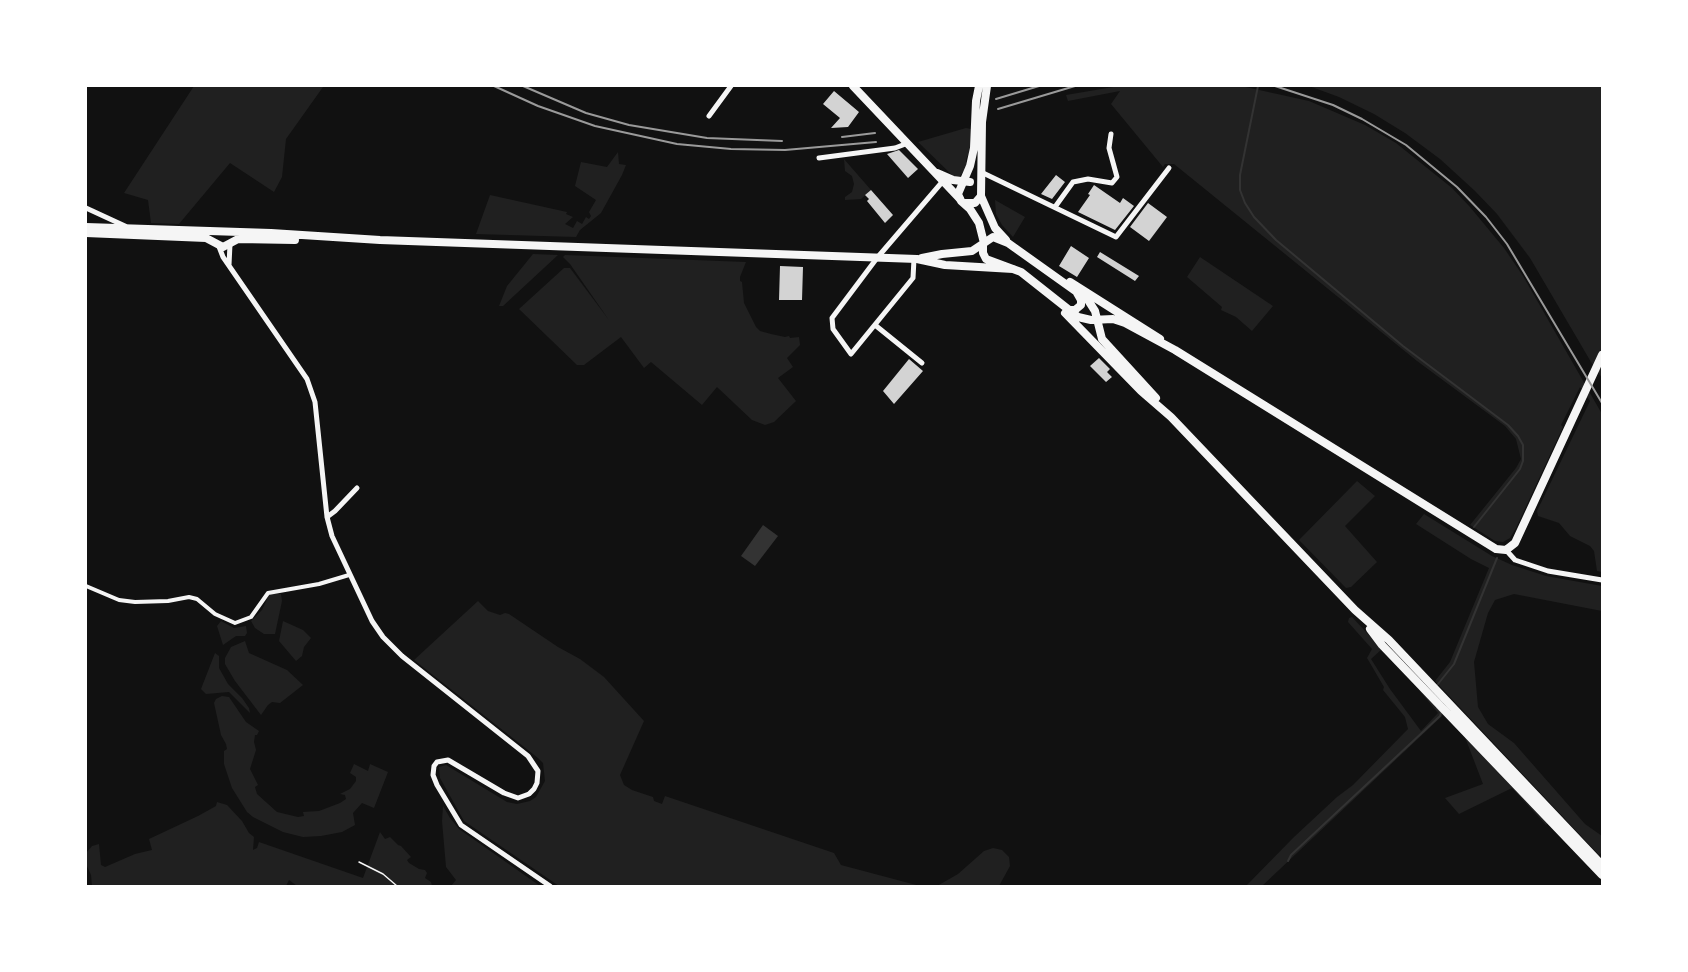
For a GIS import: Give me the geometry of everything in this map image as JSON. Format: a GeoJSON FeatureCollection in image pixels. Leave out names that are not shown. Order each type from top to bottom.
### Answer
{"type":"FeatureCollection","features":[{"type":"Feature","properties":{"kind":"main road"},"geometry":{"type":"LineString","coordinates":[[853,86],[937,173],[979,223],[986,259],[1013,269],[1045,290],[1068,310],[1084,319],[1125,322],[1496,549],[1506,550],[1515,543],[1602,355]]}},
{"type":"Feature","properties":{"kind":"main road"},"geometry":{"type":"LineString","coordinates":[[962,201],[958,192],[965,182],[974,148],[979,86]]}},
{"type":"Feature","properties":{"kind":"main road"},"geometry":{"type":"LineString","coordinates":[[962,201],[975,203],[981,193],[982,122],[987,86]]}},
{"type":"Feature","properties":{"kind":"main road"},"geometry":{"type":"LineString","coordinates":[[937,173],[953,180],[977,184],[995,228],[1008,243]]}},
{"type":"Feature","properties":{"kind":"main road"},"geometry":{"type":"LineString","coordinates":[[86,227],[915,259],[945,265],[1013,269]]}},
{"type":"Feature","properties":{"kind":"main road"},"geometry":{"type":"LineString","coordinates":[[223,232],[231,237],[230,243]]}},
{"type":"Feature","properties":{"kind":"main road"},"geometry":{"type":"LineString","coordinates":[[217,243],[216,237],[223,232]]}},
{"type":"Feature","properties":{"kind":"main road"},"geometry":{"type":"LineString","coordinates":[[86,233],[206,238],[224,247],[238,239],[355,239]]}},
{"type":"Feature","properties":{"kind":"main road"},"geometry":{"type":"LineString","coordinates":[[915,259],[942,254],[966,253],[993,237],[1008,243],[1091,304],[1101,319],[1099,329],[1102,339],[1172,417],[1355,610],[1389,640],[1562,827],[1602,875]]}},
{"type":"Feature","properties":{"kind":"main road"},"geometry":{"type":"LineString","coordinates":[[1051,273],[1079,287],[1151,331],[1174,350]]}},
{"type":"Feature","properties":{"kind":"main road"},"geometry":{"type":"LineString","coordinates":[[1045,290],[1141,391],[1172,417]]}},
{"type":"Feature","properties":{"kind":"main road"},"geometry":{"type":"LineString","coordinates":[[1068,310],[1080,307],[1081,300],[1077,292]]}},
{"type":"Feature","properties":{"kind":"main road"},"geometry":{"type":"LineString","coordinates":[[1562,827],[1602,865]]}},
{"type":"Feature","properties":{"kind":"street"},"geometry":{"type":"LineString","coordinates":[[709,116],[731,86]]}},
{"type":"Feature","properties":{"kind":"street"},"geometry":{"type":"LineString","coordinates":[[1055,207],[1073,182],[1088,179],[1112,183],[1117,177],[1110,148],[1111,134]]}},
{"type":"Feature","properties":{"kind":"street"},"geometry":{"type":"LineString","coordinates":[[819,158],[896,148],[908,143]]}},
{"type":"Feature","properties":{"kind":"street"},"geometry":{"type":"LineString","coordinates":[[981,171],[1116,237],[1169,168]]}},
{"type":"Feature","properties":{"kind":"street"},"geometry":{"type":"LineString","coordinates":[[915,259],[913,278],[851,354],[832,328],[832,318],[878,258],[943,181]]}},
{"type":"Feature","properties":{"kind":"street"},"geometry":{"type":"LineString","coordinates":[[86,208],[99,216],[132,229]]}},
{"type":"Feature","properties":{"kind":"street"},"geometry":{"type":"LineString","coordinates":[[217,243],[307,380],[315,402],[327,517],[332,536],[372,621],[393,648],[534,762],[538,771],[537,783],[529,794],[518,798],[512,797],[448,760],[437,762],[434,766],[433,775],[437,785],[461,825],[549,886]]}},
{"type":"Feature","properties":{"kind":"street"},"geometry":{"type":"LineString","coordinates":[[230,243],[230,266]]}},
{"type":"Feature","properties":{"kind":"street"},"geometry":{"type":"LineString","coordinates":[[1101,319],[1113,308]]}},
{"type":"Feature","properties":{"kind":"street"},"geometry":{"type":"LineString","coordinates":[[875,325],[922,363]]}},
{"type":"Feature","properties":{"kind":"street"},"geometry":{"type":"LineString","coordinates":[[327,517],[357,488]]}},
{"type":"Feature","properties":{"kind":"street"},"geometry":{"type":"LineString","coordinates":[[1506,550],[1515,560],[1548,571],[1602,580]]}},
{"type":"Feature","properties":{"kind":"street"},"geometry":{"type":"LineString","coordinates":[[86,586],[118,600],[135,603],[197,598],[215,614],[235,623],[251,616],[268,593],[319,584],[349,575]]}},
{"type":"Feature","properties":{"kind":"path"},"geometry":{"type":"LineString","coordinates":[[359,862],[383,874],[397,886]]}},
{"type":"Feature","properties":{"kind":"shaded area"},"geometry":{"type":"Polygon","coordinates":[[[194,86],[323,87],[286,139],[282,177],[274,192],[230,163],[179,224],[151,223],[148,200],[124,193],[194,86]]]}},
{"type":"Feature","properties":{"kind":"shaded area"},"geometry":{"type":"Polygon","coordinates":[[[1119,86],[1241,86],[1309,101],[1365,125],[1396,143],[1452,188],[1504,248],[1523,276],[1602,414],[1602,572],[1597,571],[1594,551],[1590,546],[1570,536],[1559,523],[1538,516],[1537,511],[1590,401],[1580,387],[1516,528],[1510,538],[1503,542],[1495,541],[1470,525],[1521,459],[1516,439],[1505,426],[1417,361],[1174,164],[1165,164],[1163,167],[1111,104],[1120,91],[1068,101],[1066,95],[1119,86]]]}},
{"type":"Feature","properties":{"kind":"shaded area"},"geometry":{"type":"Polygon","coordinates":[[[1309,86],[1602,86],[1602,378],[1530,258],[1497,214],[1475,191],[1440,159],[1405,133],[1374,114],[1309,86]]]}},
{"type":"Feature","properties":{"kind":"shaded area"},"geometry":{"type":"Polygon","coordinates":[[[966,128],[971,129],[970,151],[966,159],[966,167],[960,176],[953,176],[918,142],[966,128]]]}},
{"type":"Feature","properties":{"kind":"shaded area"},"geometry":{"type":"Polygon","coordinates":[[[618,152],[619,164],[626,165],[622,175],[601,213],[580,230],[576,237],[476,234],[490,195],[567,212],[566,214],[573,217],[565,224],[573,228],[577,221],[582,224],[586,217],[589,219],[591,216],[589,212],[596,200],[575,186],[581,162],[607,167],[618,152]]]}},
{"type":"Feature","properties":{"kind":"shaded area"},"geometry":{"type":"Polygon","coordinates":[[[844,159],[871,190],[861,199],[845,200],[845,197],[852,192],[854,184],[852,176],[845,171],[844,159]]]}},
{"type":"Feature","properties":{"kind":"shaded area"},"geometry":{"type":"Polygon","coordinates":[[[995,200],[1025,217],[1013,237],[996,214],[995,200]]]}},
{"type":"Feature","properties":{"kind":"shaded area"},"geometry":{"type":"Polygon","coordinates":[[[533,254],[558,255],[503,306],[499,306],[507,286],[533,254]]]}},
{"type":"Feature","properties":{"kind":"shaded area"},"geometry":{"type":"Polygon","coordinates":[[[565,255],[746,262],[740,281],[744,303],[756,327],[760,331],[771,334],[790,338],[799,337],[800,345],[787,358],[793,367],[778,378],[796,401],[774,422],[765,425],[752,420],[717,387],[702,405],[651,362],[644,368],[621,337],[584,365],[577,365],[519,309],[564,268],[570,268],[609,320],[563,257],[565,255]]]}},
{"type":"Feature","properties":{"kind":"shaded area"},"geometry":{"type":"Polygon","coordinates":[[[1200,257],[1273,306],[1252,331],[1236,317],[1221,310],[1222,307],[1187,277],[1200,257]]]}},
{"type":"Feature","properties":{"kind":"shaded area"},"geometry":{"type":"Polygon","coordinates":[[[1357,481],[1375,496],[1345,526],[1377,562],[1351,587],[1346,588],[1299,540],[1357,481]]]}},
{"type":"Feature","properties":{"kind":"shaded area"},"geometry":{"type":"Polygon","coordinates":[[[1424,514],[1492,556],[1512,565],[1546,576],[1602,586],[1602,611],[1514,594],[1495,600],[1488,613],[1474,662],[1478,707],[1488,724],[1514,743],[1585,824],[1602,836],[1602,852],[1599,855],[1435,681],[1450,662],[1489,568],[1416,524],[1424,514]]]}},
{"type":"Feature","properties":{"kind":"shaded area"},"geometry":{"type":"Polygon","coordinates":[[[763,525],[778,536],[755,566],[741,556],[763,525]]]}},
{"type":"Feature","properties":{"kind":"shaded area"},"geometry":{"type":"Polygon","coordinates":[[[281,594],[282,601],[275,634],[264,634],[255,628],[251,621],[262,610],[269,595],[281,594]]]}},
{"type":"Feature","properties":{"kind":"shaded area"},"geometry":{"type":"Polygon","coordinates":[[[478,601],[488,611],[500,615],[509,614],[580,659],[604,677],[644,721],[620,775],[624,785],[653,797],[654,801],[662,804],[665,796],[834,853],[841,865],[920,886],[559,886],[464,821],[440,778],[439,767],[446,765],[507,802],[517,804],[536,797],[545,781],[543,763],[538,758],[414,660],[478,601]]]}},
{"type":"Feature","properties":{"kind":"shaded area"},"geometry":{"type":"Polygon","coordinates":[[[1352,617],[1382,649],[1371,659],[1421,731],[1438,713],[1417,684],[1443,713],[1442,716],[1262,886],[1246,886],[1294,837],[1353,785],[1408,729],[1405,717],[1383,690],[1384,687],[1367,658],[1372,649],[1348,622],[1352,617]]]}},
{"type":"Feature","properties":{"kind":"shaded area"},"geometry":{"type":"Polygon","coordinates":[[[221,621],[234,628],[246,626],[247,633],[245,636],[236,636],[223,645],[217,626],[221,621]]]}},
{"type":"Feature","properties":{"kind":"shaded area"},"geometry":{"type":"Polygon","coordinates":[[[283,621],[303,630],[311,638],[304,647],[302,656],[296,661],[279,641],[283,621]]]}},
{"type":"Feature","properties":{"kind":"shaded area"},"geometry":{"type":"Polygon","coordinates":[[[245,641],[249,653],[287,670],[303,685],[280,703],[272,702],[261,715],[225,664],[225,658],[231,647],[245,641]]]}},
{"type":"Feature","properties":{"kind":"shaded area"},"geometry":{"type":"Polygon","coordinates":[[[215,653],[219,656],[219,668],[228,684],[242,698],[250,713],[229,692],[206,694],[201,689],[215,653]]]}},
{"type":"Feature","properties":{"kind":"shaded area"},"geometry":{"type":"Polygon","coordinates":[[[222,696],[229,697],[246,722],[259,731],[255,735],[256,750],[250,769],[258,785],[255,787],[257,794],[277,812],[298,817],[304,816],[303,812],[319,811],[340,803],[346,799],[345,795],[340,794],[350,789],[356,781],[356,777],[350,773],[354,764],[368,771],[370,764],[388,772],[374,808],[362,803],[353,813],[355,825],[342,832],[321,836],[303,837],[283,832],[253,817],[247,812],[232,788],[224,764],[224,751],[227,749],[221,735],[214,703],[222,696]]]}},
{"type":"Feature","properties":{"kind":"shaded area"},"geometry":{"type":"Polygon","coordinates":[[[1463,732],[1549,822],[1546,825],[1512,788],[1459,814],[1445,798],[1483,784],[1463,732]]]}},
{"type":"Feature","properties":{"kind":"shaded area"},"geometry":{"type":"Polygon","coordinates":[[[217,802],[227,805],[254,837],[253,850],[257,848],[259,842],[363,878],[380,832],[385,839],[390,837],[401,846],[411,857],[407,860],[409,863],[425,870],[427,873],[425,878],[431,882],[432,886],[297,886],[289,880],[286,886],[92,886],[91,875],[86,864],[86,853],[92,846],[99,844],[101,865],[105,867],[135,854],[152,850],[149,839],[198,816],[216,806],[217,802]]]}},
{"type":"Feature","properties":{"kind":"shaded area"},"geometry":{"type":"Polygon","coordinates":[[[443,806],[459,829],[540,886],[451,886],[456,880],[446,867],[443,806]]]}},
{"type":"Feature","properties":{"kind":"shaded area"},"geometry":{"type":"Polygon","coordinates":[[[993,848],[1002,850],[1009,857],[1010,866],[999,886],[937,886],[958,874],[984,851],[993,848]]]}},
{"type":"Feature","properties":{"kind":"building"},"geometry":{"type":"Polygon","coordinates":[[[834,91],[859,112],[848,127],[831,128],[840,118],[823,104],[834,91]]]}},
{"type":"Feature","properties":{"kind":"building"},"geometry":{"type":"Polygon","coordinates":[[[899,150],[918,169],[908,178],[887,154],[899,150]]]}},
{"type":"Feature","properties":{"kind":"building"},"geometry":{"type":"Polygon","coordinates":[[[1056,175],[1065,182],[1052,199],[1041,194],[1056,175]]]}},
{"type":"Feature","properties":{"kind":"building"},"geometry":{"type":"Polygon","coordinates":[[[1094,185],[1120,203],[1123,198],[1134,206],[1115,230],[1078,212],[1094,185]]]}},
{"type":"Feature","properties":{"kind":"building"},"geometry":{"type":"Polygon","coordinates":[[[871,190],[893,215],[885,223],[867,201],[869,199],[865,195],[871,190]]]}},
{"type":"Feature","properties":{"kind":"building"},"geometry":{"type":"Polygon","coordinates":[[[1148,203],[1167,217],[1149,241],[1130,227],[1148,203]]]}},
{"type":"Feature","properties":{"kind":"building"},"geometry":{"type":"Polygon","coordinates":[[[1071,246],[1089,258],[1077,277],[1059,266],[1071,246]]]}},
{"type":"Feature","properties":{"kind":"building"},"geometry":{"type":"Polygon","coordinates":[[[1100,252],[1139,276],[1135,281],[1097,257],[1100,252]]]}},
{"type":"Feature","properties":{"kind":"building"},"geometry":{"type":"Polygon","coordinates":[[[780,266],[803,267],[802,300],[779,300],[780,266]]]}},
{"type":"Feature","properties":{"kind":"building"},"geometry":{"type":"Polygon","coordinates":[[[1099,358],[1110,369],[1107,372],[1112,377],[1106,382],[1090,366],[1099,358]]]}},
{"type":"Feature","properties":{"kind":"building"},"geometry":{"type":"Polygon","coordinates":[[[909,359],[923,371],[894,404],[883,391],[909,359]]]}},
{"type":"Feature","properties":{"kind":"waterway"},"geometry":{"type":"LineString","coordinates":[[1258,86],[1240,175],[1240,190],[1254,217],[1276,240],[1403,346],[1508,425],[1523,445],[1523,461],[1520,469],[1474,527]]}},
{"type":"Feature","properties":{"kind":"waterway"},"geometry":{"type":"LineString","coordinates":[[1438,684],[1454,664],[1497,558]]}},
{"type":"Feature","properties":{"kind":"waterway"},"geometry":{"type":"LineString","coordinates":[[1288,861],[1291,855],[1440,716],[1441,712],[1437,708]]}},
{"type":"Feature","properties":{"kind":"railway"},"geometry":{"type":"LineString","coordinates":[[494,86],[538,106],[595,126],[677,144],[731,149],[785,150],[876,142]]}},
{"type":"Feature","properties":{"kind":"railway"},"geometry":{"type":"LineString","coordinates":[[523,86],[586,113],[629,125],[707,138],[782,141]]}},
{"type":"Feature","properties":{"kind":"railway"},"geometry":{"type":"LineString","coordinates":[[996,99],[1039,86]]}},
{"type":"Feature","properties":{"kind":"railway"},"geometry":{"type":"LineString","coordinates":[[998,109],[1075,86]]}},
{"type":"Feature","properties":{"kind":"railway"},"geometry":{"type":"LineString","coordinates":[[1275,86],[1333,105],[1362,119],[1406,145],[1457,187],[1486,217],[1507,244],[1602,403]]}},
{"type":"Feature","properties":{"kind":"railway"},"geometry":{"type":"LineString","coordinates":[[842,137],[875,133]]}}]}
